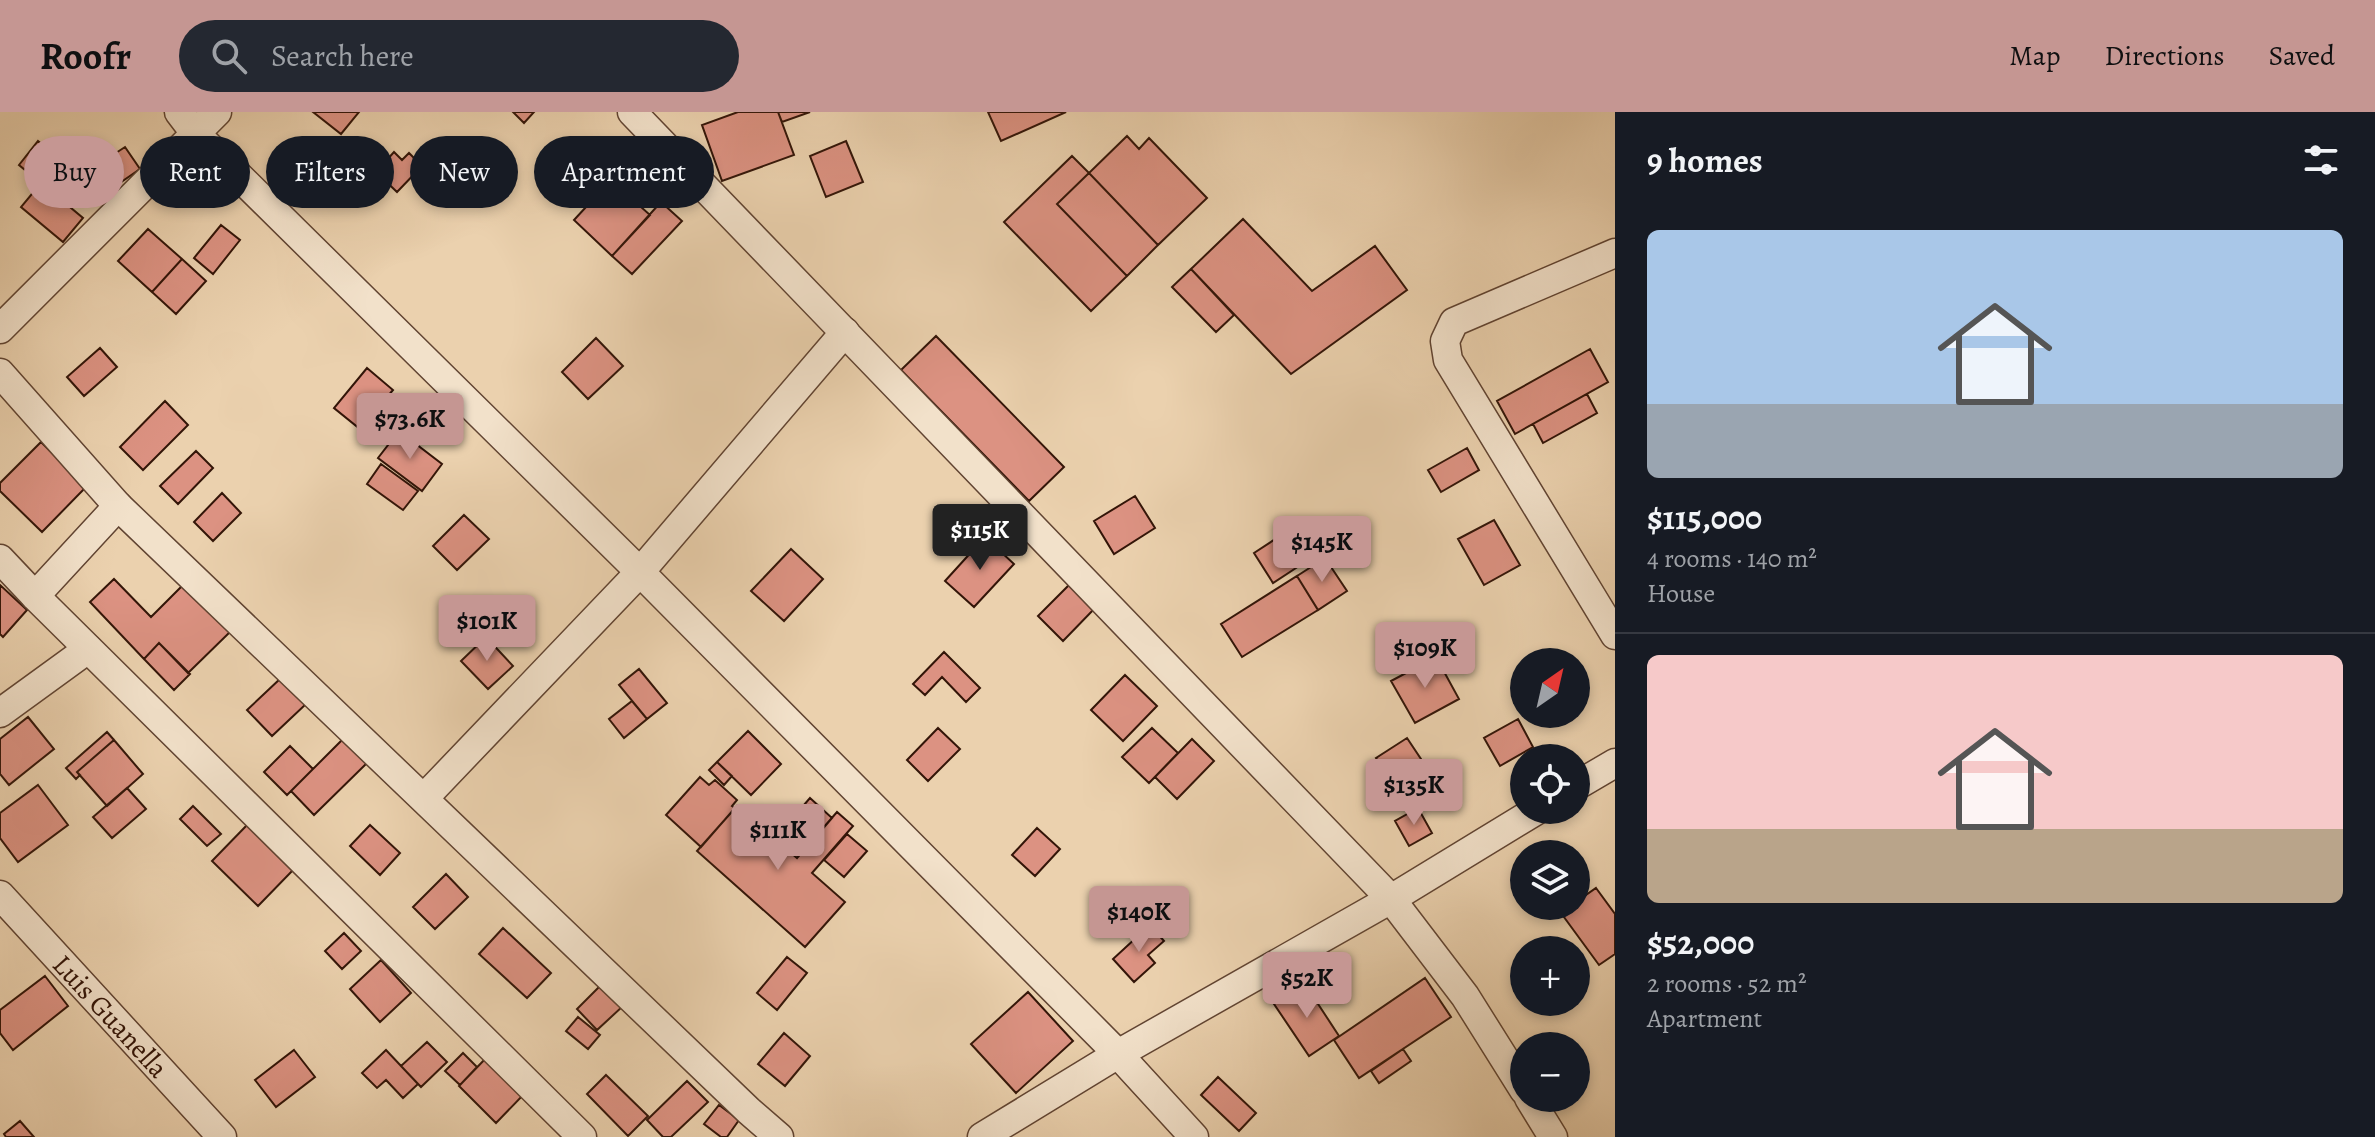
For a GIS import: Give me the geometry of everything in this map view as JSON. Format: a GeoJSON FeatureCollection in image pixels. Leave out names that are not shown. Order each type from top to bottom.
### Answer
{"type":"FeatureCollection","features":[{"type":"Feature","properties":{"kind":"street"},"geometry":{"type":"LineString","coordinates":[[0,329],[187,123],[217,112]]}},
{"type":"Feature","properties":{"kind":"street"},"geometry":{"type":"LineString","coordinates":[[632,112],[1391,899],[1465,996],[1510,1068]]}},
{"type":"Feature","properties":{"kind":"street"},"geometry":{"type":"LineString","coordinates":[[187,123],[640,572],[1118,1054],[1194,1137]]}},
{"type":"Feature","properties":{"kind":"street"},"geometry":{"type":"LineString","coordinates":[[1615,253],[1454,322],[1445,341],[1448,360],[1615,635]]}},
{"type":"Feature","properties":{"kind":"street"},"geometry":{"type":"LineString","coordinates":[[424,798],[640,572],[845,332]]}},
{"type":"Feature","properties":{"kind":"street"},"geometry":{"type":"LineString","coordinates":[[0,373],[118,506],[779,1137]]}},
{"type":"Feature","properties":{"kind":"street"},"geometry":{"type":"LineString","coordinates":[[35,596],[118,506]]}},
{"type":"Feature","properties":{"kind":"street"},"geometry":{"type":"LineString","coordinates":[[0,559],[582,1137]]}},
{"type":"Feature","properties":{"kind":"street"},"geometry":{"type":"LineString","coordinates":[[0,713],[88,649]]}},
{"type":"Feature","properties":{"kind":"street"},"geometry":{"type":"LineString","coordinates":[[1590,778],[1615,763]]}},
{"type":"Feature","properties":{"kind":"street"},"geometry":{"type":"LineString","coordinates":[[982,1137],[1118,1054],[1391,899],[1514,824]]}},
{"type":"Feature","properties":{"kind":"street","name":"Luis Guanella"},"geometry":{"type":"LineString","coordinates":[[0,895],[222,1137]]}},
{"type":"Feature","properties":{"kind":"street"},"geometry":{"type":"LineString","coordinates":[[1538,1112],[1553,1137]]}},
{"type":"Feature","properties":{"kind":"building"},"geometry":{"type":"Polygon","coordinates":[[[313,112],[359,112],[341,134],[313,112]]]}},
{"type":"Feature","properties":{"kind":"building"},"geometry":{"type":"Polygon","coordinates":[[[513,112],[534,112],[524,123],[513,112]]]}},
{"type":"Feature","properties":{"kind":"building"},"geometry":{"type":"Polygon","coordinates":[[[738,112],[778,112],[794,155],[722,181],[714,159],[714,136],[706,136],[702,125],[738,112]]]}},
{"type":"Feature","properties":{"kind":"building"},"geometry":{"type":"Polygon","coordinates":[[[778,112],[810,112],[782,122],[778,112]]]}},
{"type":"Feature","properties":{"kind":"building"},"geometry":{"type":"Polygon","coordinates":[[[988,112],[1066,112],[1001,141],[988,112]]]}},
{"type":"Feature","properties":{"kind":"building"},"geometry":{"type":"Polygon","coordinates":[[[1127,136],[1139,149],[1149,138],[1207,198],[1158,245],[1089,173],[1127,136]]]}},
{"type":"Feature","properties":{"kind":"building"},"geometry":{"type":"Polygon","coordinates":[[[846,141],[863,182],[826,197],[810,156],[846,141]]]}},
{"type":"Feature","properties":{"kind":"building"},"geometry":{"type":"Polygon","coordinates":[[[124,148],[140,169],[124,180],[124,148]]]}},
{"type":"Feature","properties":{"kind":"building"},"geometry":{"type":"Polygon","coordinates":[[[394,152],[402,160],[409,153],[410,178],[397,192],[394,189],[394,152]]]}},
{"type":"Feature","properties":{"kind":"building"},"geometry":{"type":"Polygon","coordinates":[[[1072,156],[1089,173],[1057,204],[1127,276],[1091,311],[1004,222],[1072,156]]]}},
{"type":"Feature","properties":{"kind":"building"},"geometry":{"type":"Polygon","coordinates":[[[1089,173],[1158,245],[1127,276],[1057,204],[1089,173]]]}},
{"type":"Feature","properties":{"kind":"building"},"geometry":{"type":"Polygon","coordinates":[[[24,203],[24,208],[71,208],[83,218],[63,242],[21,207],[24,203]]]}},
{"type":"Feature","properties":{"kind":"building"},"geometry":{"type":"Polygon","coordinates":[[[585,208],[642,208],[650,215],[612,256],[574,220],[585,208]]]}},
{"type":"Feature","properties":{"kind":"building"},"geometry":{"type":"Polygon","coordinates":[[[656,208],[668,208],[682,221],[632,274],[612,256],[656,208]]]}},
{"type":"Feature","properties":{"kind":"building"},"geometry":{"type":"Polygon","coordinates":[[[1243,219],[1312,291],[1375,246],[1407,290],[1291,374],[1191,269],[1243,219]]]}},
{"type":"Feature","properties":{"kind":"building"},"geometry":{"type":"Polygon","coordinates":[[[221,225],[240,240],[213,274],[194,258],[221,225]]]}},
{"type":"Feature","properties":{"kind":"building"},"geometry":{"type":"Polygon","coordinates":[[[148,229],[182,259],[152,292],[118,261],[148,229]]]}},
{"type":"Feature","properties":{"kind":"building"},"geometry":{"type":"Polygon","coordinates":[[[182,259],[206,281],[176,314],[152,292],[182,259]]]}},
{"type":"Feature","properties":{"kind":"building"},"geometry":{"type":"Polygon","coordinates":[[[1191,269],[1234,315],[1216,332],[1172,287],[1191,269]]]}},
{"type":"Feature","properties":{"kind":"building"},"geometry":{"type":"Polygon","coordinates":[[[936,336],[1064,467],[1029,501],[901,370],[936,336]]]}},
{"type":"Feature","properties":{"kind":"building"},"geometry":{"type":"Polygon","coordinates":[[[596,338],[623,366],[588,399],[562,372],[596,338]]]}},
{"type":"Feature","properties":{"kind":"building"},"geometry":{"type":"Polygon","coordinates":[[[100,348],[117,367],[84,396],[67,377],[100,348]]]}},
{"type":"Feature","properties":{"kind":"building"},"geometry":{"type":"Polygon","coordinates":[[[1590,349],[1608,382],[1515,434],[1497,401],[1590,349]]]}},
{"type":"Feature","properties":{"kind":"building"},"geometry":{"type":"Polygon","coordinates":[[[367,368],[393,390],[360,429],[334,408],[367,368]]]}},
{"type":"Feature","properties":{"kind":"building"},"geometry":{"type":"Polygon","coordinates":[[[1587,394],[1597,413],[1543,443],[1533,424],[1587,394]]]}},
{"type":"Feature","properties":{"kind":"building"},"geometry":{"type":"Polygon","coordinates":[[[165,401],[188,425],[143,470],[120,447],[165,401]]]}},
{"type":"Feature","properties":{"kind":"building"},"geometry":{"type":"Polygon","coordinates":[[[399,431],[442,464],[422,491],[378,458],[399,431]]]}},
{"type":"Feature","properties":{"kind":"building"},"geometry":{"type":"Polygon","coordinates":[[[41,442],[86,487],[42,532],[0,491],[0,483],[41,442]]]}},
{"type":"Feature","properties":{"kind":"building"},"geometry":{"type":"Polygon","coordinates":[[[1467,448],[1479,470],[1441,492],[1428,470],[1467,448]]]}},
{"type":"Feature","properties":{"kind":"building"},"geometry":{"type":"Polygon","coordinates":[[[196,451],[213,468],[178,504],[160,486],[196,451]]]}},
{"type":"Feature","properties":{"kind":"building"},"geometry":{"type":"Polygon","coordinates":[[[381,464],[418,491],[403,510],[367,484],[381,464]]]}},
{"type":"Feature","properties":{"kind":"building"},"geometry":{"type":"Polygon","coordinates":[[[222,493],[241,513],[213,541],[194,522],[222,493]]]}},
{"type":"Feature","properties":{"kind":"building"},"geometry":{"type":"Polygon","coordinates":[[[1135,496],[1155,528],[1114,554],[1094,521],[1135,496]]]}},
{"type":"Feature","properties":{"kind":"building"},"geometry":{"type":"Polygon","coordinates":[[[464,515],[489,539],[457,570],[433,546],[464,515]]]}},
{"type":"Feature","properties":{"kind":"building"},"geometry":{"type":"Polygon","coordinates":[[[1001,520],[1017,534],[1000,551],[985,537],[1001,520]]]}},
{"type":"Feature","properties":{"kind":"building"},"geometry":{"type":"Polygon","coordinates":[[[1494,520],[1520,565],[1484,585],[1458,539],[1494,520]]]}},
{"type":"Feature","properties":{"kind":"building"},"geometry":{"type":"Polygon","coordinates":[[[1280,536],[1299,566],[1273,583],[1254,553],[1280,536]]]}},
{"type":"Feature","properties":{"kind":"building"},"geometry":{"type":"Polygon","coordinates":[[[985,537],[1014,564],[974,607],[945,581],[985,537]]]}},
{"type":"Feature","properties":{"kind":"building"},"geometry":{"type":"Polygon","coordinates":[[[791,549],[823,579],[784,621],[751,591],[791,549]]]}},
{"type":"Feature","properties":{"kind":"building"},"geometry":{"type":"Polygon","coordinates":[[[1325,558],[1347,591],[1318,610],[1297,576],[1325,558]]]}},
{"type":"Feature","properties":{"kind":"building"},"geometry":{"type":"Polygon","coordinates":[[[1297,576],[1318,610],[1242,657],[1221,624],[1297,576]]]}},
{"type":"Feature","properties":{"kind":"building"},"geometry":{"type":"Polygon","coordinates":[[[114,579],[151,617],[184,584],[231,631],[188,673],[159,643],[144,659],[90,602],[114,579]]]}},
{"type":"Feature","properties":{"kind":"building"},"geometry":{"type":"Polygon","coordinates":[[[1072,582],[1097,606],[1063,641],[1038,616],[1072,582]]]}},
{"type":"Feature","properties":{"kind":"building"},"geometry":{"type":"Polygon","coordinates":[[[0,585],[27,610],[3,637],[0,634],[0,585]]]}},
{"type":"Feature","properties":{"kind":"building"},"geometry":{"type":"Polygon","coordinates":[[[486,637],[513,666],[488,689],[461,661],[486,637]]]}},
{"type":"Feature","properties":{"kind":"building"},"geometry":{"type":"Polygon","coordinates":[[[159,643],[190,674],[174,690],[144,659],[159,643]]]}},
{"type":"Feature","properties":{"kind":"building"},"geometry":{"type":"Polygon","coordinates":[[[944,652],[980,688],[966,702],[942,677],[925,695],[913,684],[944,652]]]}},
{"type":"Feature","properties":{"kind":"building"},"geometry":{"type":"Polygon","coordinates":[[[1436,657],[1459,699],[1415,723],[1391,681],[1436,657]]]}},
{"type":"Feature","properties":{"kind":"building"},"geometry":{"type":"Polygon","coordinates":[[[639,669],[667,703],[647,719],[619,685],[639,669]]]}},
{"type":"Feature","properties":{"kind":"building"},"geometry":{"type":"Polygon","coordinates":[[[1125,675],[1157,706],[1123,741],[1091,710],[1125,675]]]}},
{"type":"Feature","properties":{"kind":"building"},"geometry":{"type":"Polygon","coordinates":[[[281,678],[306,704],[272,736],[247,710],[281,678]]]}},
{"type":"Feature","properties":{"kind":"building"},"geometry":{"type":"Polygon","coordinates":[[[632,701],[647,719],[624,738],[609,719],[632,701]]]}},
{"type":"Feature","properties":{"kind":"building"},"geometry":{"type":"Polygon","coordinates":[[[28,717],[54,749],[9,785],[0,774],[0,739],[28,717]]]}},
{"type":"Feature","properties":{"kind":"building"},"geometry":{"type":"Polygon","coordinates":[[[1510,723],[1510,728],[1523,728],[1531,744],[1510,744],[1510,760],[1500,766],[1484,738],[1510,723]]]}},
{"type":"Feature","properties":{"kind":"building"},"geometry":{"type":"Polygon","coordinates":[[[938,728],[960,749],[928,781],[907,760],[938,728]]]}},
{"type":"Feature","properties":{"kind":"building"},"geometry":{"type":"Polygon","coordinates":[[[1152,728],[1178,753],[1149,783],[1122,757],[1152,728]]]}},
{"type":"Feature","properties":{"kind":"building"},"geometry":{"type":"Polygon","coordinates":[[[748,731],[781,764],[751,795],[717,762],[748,731]]]}},
{"type":"Feature","properties":{"kind":"building"},"geometry":{"type":"Polygon","coordinates":[[[107,732],[114,740],[77,772],[80,775],[76,779],[66,768],[107,732]]]}},
{"type":"Feature","properties":{"kind":"building"},"geometry":{"type":"Polygon","coordinates":[[[1407,738],[1427,768],[1396,788],[1376,758],[1407,738]]]}},
{"type":"Feature","properties":{"kind":"building"},"geometry":{"type":"Polygon","coordinates":[[[343,739],[367,763],[314,815],[291,791],[343,739]]]}},
{"type":"Feature","properties":{"kind":"building"},"geometry":{"type":"Polygon","coordinates":[[[1192,739],[1214,761],[1177,799],[1155,777],[1192,739]]]}},
{"type":"Feature","properties":{"kind":"building"},"geometry":{"type":"Polygon","coordinates":[[[114,740],[143,774],[107,806],[77,772],[114,740]]]}},
{"type":"Feature","properties":{"kind":"building"},"geometry":{"type":"Polygon","coordinates":[[[290,746],[313,769],[287,795],[264,772],[290,746]]]}},
{"type":"Feature","properties":{"kind":"building"},"geometry":{"type":"Polygon","coordinates":[[[717,762],[732,776],[724,785],[709,770],[717,762]]]}},
{"type":"Feature","properties":{"kind":"building"},"geometry":{"type":"Polygon","coordinates":[[[700,777],[709,785],[715,780],[737,800],[732,806],[735,808],[701,847],[666,815],[700,777]]]}},
{"type":"Feature","properties":{"kind":"building"},"geometry":{"type":"Polygon","coordinates":[[[38,785],[68,825],[18,862],[0,838],[0,813],[38,785]]]}},
{"type":"Feature","properties":{"kind":"building"},"geometry":{"type":"Polygon","coordinates":[[[127,788],[146,809],[112,838],[93,817],[127,788]]]}},
{"type":"Feature","properties":{"kind":"building"},"geometry":{"type":"Polygon","coordinates":[[[810,798],[832,818],[806,848],[784,828],[810,798]]]}},
{"type":"Feature","properties":{"kind":"building"},"geometry":{"type":"Polygon","coordinates":[[[193,806],[221,834],[207,846],[180,819],[193,806]]]}},
{"type":"Feature","properties":{"kind":"building"},"geometry":{"type":"Polygon","coordinates":[[[737,806],[797,858],[837,812],[853,826],[812,873],[845,902],[805,947],[697,851],[737,806]]]}},
{"type":"Feature","properties":{"kind":"building"},"geometry":{"type":"Polygon","coordinates":[[[1418,808],[1432,833],[1409,846],[1395,821],[1418,808]]]}},
{"type":"Feature","properties":{"kind":"building"},"geometry":{"type":"Polygon","coordinates":[[[249,823],[295,868],[258,906],[212,861],[249,823]]]}},
{"type":"Feature","properties":{"kind":"building"},"geometry":{"type":"Polygon","coordinates":[[[370,825],[400,853],[380,875],[350,846],[370,825]]]}},
{"type":"Feature","properties":{"kind":"building"},"geometry":{"type":"Polygon","coordinates":[[[1037,828],[1060,849],[1035,876],[1012,855],[1037,828]]]}},
{"type":"Feature","properties":{"kind":"building"},"geometry":{"type":"Polygon","coordinates":[[[847,834],[867,851],[844,877],[824,860],[847,834]]]}},
{"type":"Feature","properties":{"kind":"building"},"geometry":{"type":"Polygon","coordinates":[[[446,874],[468,897],[435,929],[413,907],[446,874]]]}},
{"type":"Feature","properties":{"kind":"building"},"geometry":{"type":"Polygon","coordinates":[[[1596,888],[1615,914],[1615,954],[1599,965],[1590,953],[1590,936],[1578,936],[1566,920],[1590,920],[1590,892],[1596,888]]]}},
{"type":"Feature","properties":{"kind":"building"},"geometry":{"type":"Polygon","coordinates":[[[1150,925],[1164,941],[1148,955],[1155,963],[1134,982],[1113,959],[1150,925]]]}},
{"type":"Feature","properties":{"kind":"building"},"geometry":{"type":"Polygon","coordinates":[[[503,928],[551,973],[527,998],[479,954],[503,928]]]}},
{"type":"Feature","properties":{"kind":"building"},"geometry":{"type":"Polygon","coordinates":[[[344,933],[361,951],[342,969],[325,951],[344,933]]]}},
{"type":"Feature","properties":{"kind":"building"},"geometry":{"type":"Polygon","coordinates":[[[787,957],[807,973],[777,1010],[757,993],[787,957]]]}},
{"type":"Feature","properties":{"kind":"building"},"geometry":{"type":"Polygon","coordinates":[[[381,960],[411,993],[380,1022],[350,989],[381,960]]]}},
{"type":"Feature","properties":{"kind":"building"},"geometry":{"type":"Polygon","coordinates":[[[45,976],[68,1006],[13,1050],[0,1033],[0,1010],[45,976]]]}},
{"type":"Feature","properties":{"kind":"building"},"geometry":{"type":"Polygon","coordinates":[[[1425,978],[1451,1017],[1359,1078],[1334,1040],[1425,978]]]}},
{"type":"Feature","properties":{"kind":"building"},"geometry":{"type":"Polygon","coordinates":[[[602,984],[623,1006],[597,1030],[577,1009],[602,984]]]}},
{"type":"Feature","properties":{"kind":"building"},"geometry":{"type":"Polygon","coordinates":[[[1305,984],[1339,1036],[1309,1056],[1274,1004],[1305,984]]]}},
{"type":"Feature","properties":{"kind":"building"},"geometry":{"type":"Polygon","coordinates":[[[1028,992],[1073,1041],[1016,1093],[971,1044],[1028,992]]]}},
{"type":"Feature","properties":{"kind":"building"},"geometry":{"type":"Polygon","coordinates":[[[578,1017],[600,1035],[588,1049],[566,1031],[578,1017]]]}},
{"type":"Feature","properties":{"kind":"building"},"geometry":{"type":"Polygon","coordinates":[[[784,1033],[810,1056],[785,1086],[758,1064],[784,1033]]]}},
{"type":"Feature","properties":{"kind":"building"},"geometry":{"type":"Polygon","coordinates":[[[427,1042],[447,1062],[421,1087],[401,1066],[427,1042]]]}},
{"type":"Feature","properties":{"kind":"building"},"geometry":{"type":"Polygon","coordinates":[[[1403,1049],[1411,1061],[1379,1083],[1371,1071],[1403,1049]]]}},
{"type":"Feature","properties":{"kind":"building"},"geometry":{"type":"Polygon","coordinates":[[[294,1050],[315,1077],[276,1107],[255,1080],[294,1050]]]}},
{"type":"Feature","properties":{"kind":"building"},"geometry":{"type":"Polygon","coordinates":[[[386,1050],[418,1084],[403,1098],[386,1080],[377,1088],[362,1073],[386,1050]]]}},
{"type":"Feature","properties":{"kind":"building"},"geometry":{"type":"Polygon","coordinates":[[[463,1053],[477,1067],[460,1085],[445,1071],[463,1053]]]}},
{"type":"Feature","properties":{"kind":"building"},"geometry":{"type":"Polygon","coordinates":[[[488,1056],[526,1092],[496,1123],[459,1086],[488,1056]]]}},
{"type":"Feature","properties":{"kind":"building"},"geometry":{"type":"Polygon","coordinates":[[[606,1075],[648,1116],[628,1136],[587,1094],[606,1075]]]}},
{"type":"Feature","properties":{"kind":"building"},"geometry":{"type":"Polygon","coordinates":[[[1218,1077],[1256,1113],[1239,1131],[1201,1095],[1218,1077]]]}},
{"type":"Feature","properties":{"kind":"building"},"geometry":{"type":"Polygon","coordinates":[[[687,1081],[708,1102],[671,1137],[663,1137],[647,1120],[687,1081]]]}},
{"type":"Feature","properties":{"kind":"building"},"geometry":{"type":"Polygon","coordinates":[[[719,1105],[739,1120],[727,1137],[721,1137],[704,1124],[719,1105]]]}},
{"type":"Feature","properties":{"kind":"building"},"geometry":{"type":"Polygon","coordinates":[[[20,1121],[34,1137],[6,1137],[4,1134],[20,1121]]]}}]}
